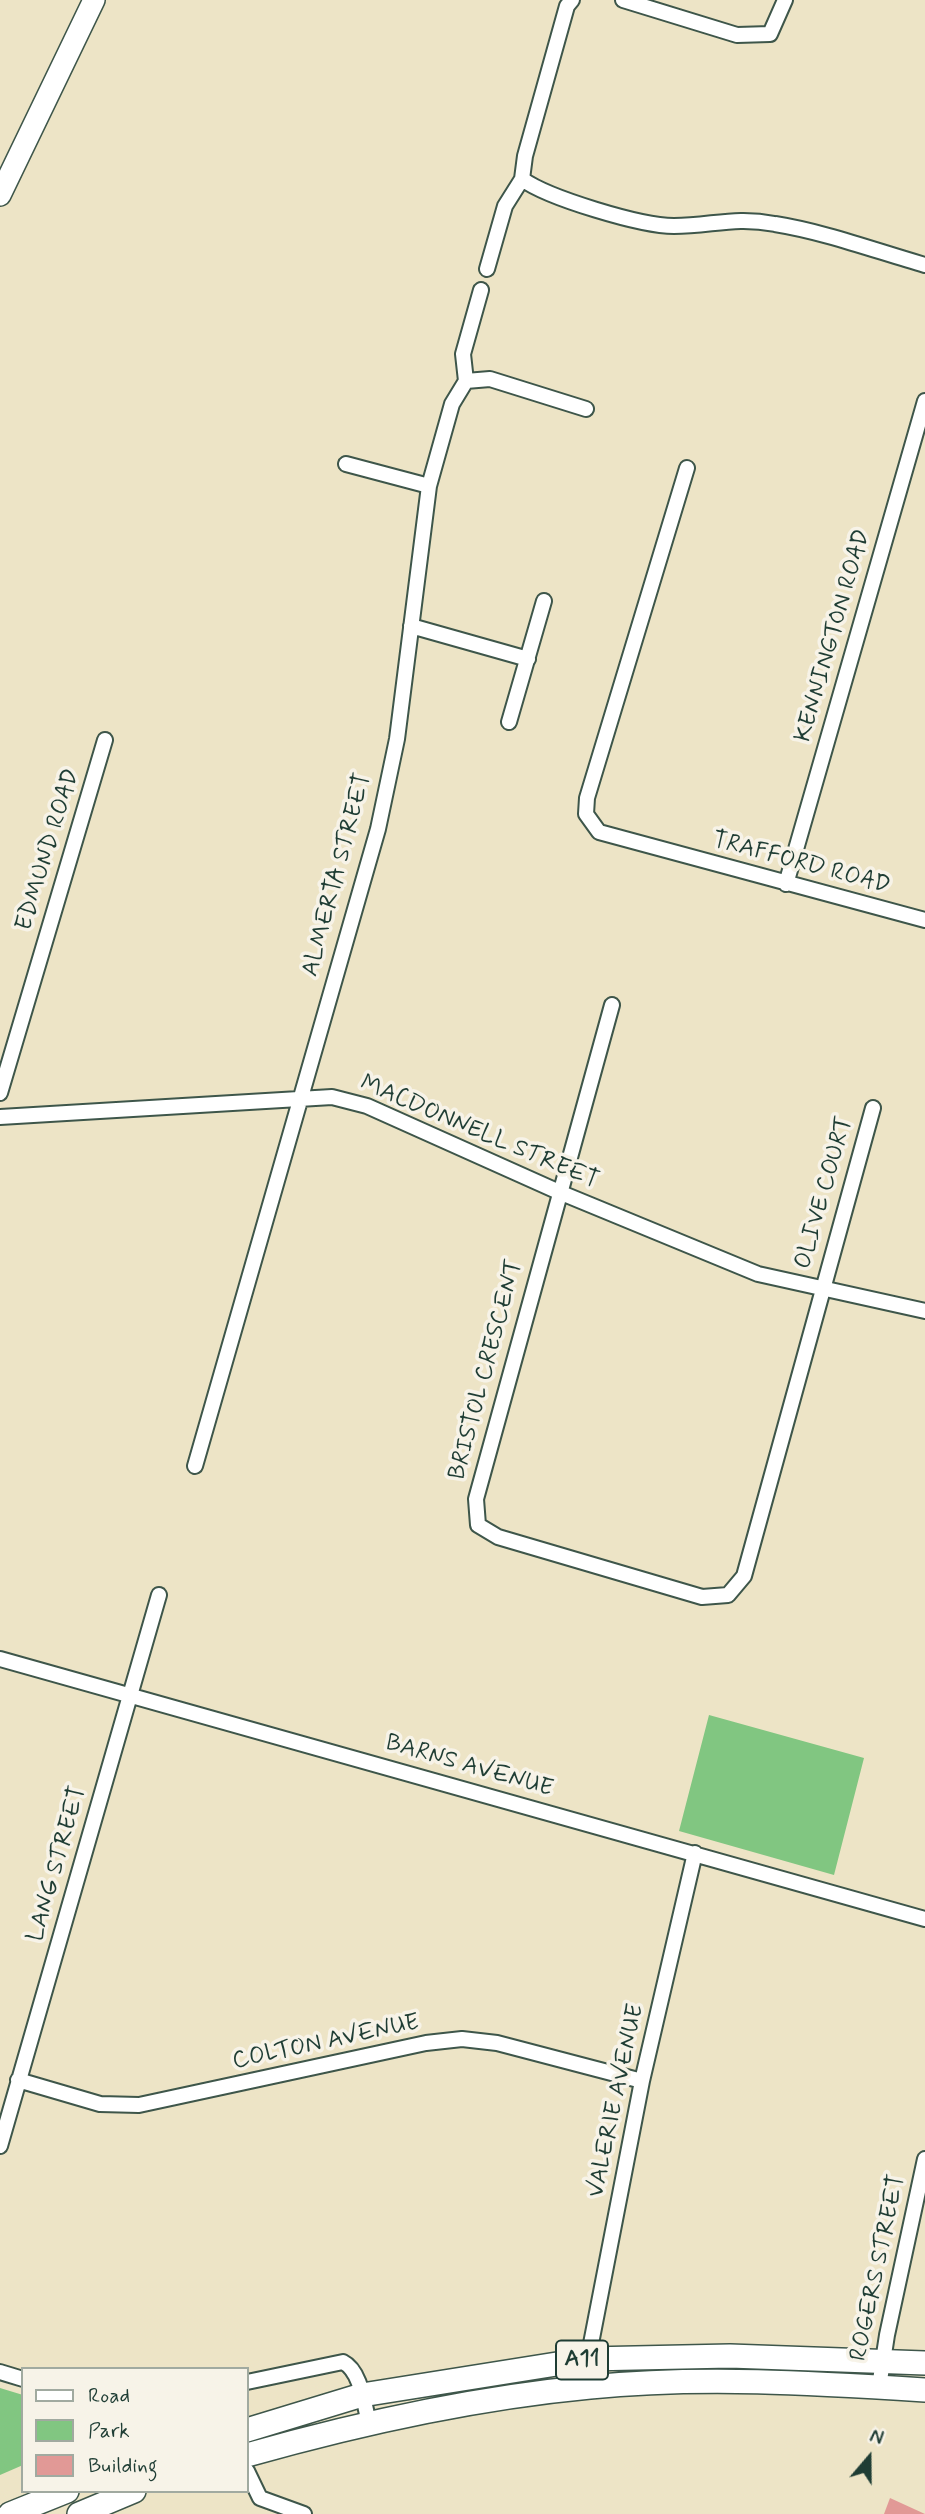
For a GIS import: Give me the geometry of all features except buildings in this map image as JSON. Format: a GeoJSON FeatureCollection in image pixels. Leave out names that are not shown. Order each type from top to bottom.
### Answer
{"type":"FeatureCollection","features":[{"type":"Feature","properties":{"kind":"main road"},"geometry":{"type":"LineString","coordinates":[[0,195],[94,0]]}},
{"type":"Feature","properties":{"kind":"main road","name":"A11"},"geometry":{"type":"LineString","coordinates":[[248,2431],[362,2395],[588,2359],[730,2356],[925,2363]]}},
{"type":"Feature","properties":{"kind":"main road","name":"A11"},"geometry":{"type":"LineString","coordinates":[[248,2455],[369,2423],[472,2402],[593,2386],[763,2382],[925,2390]]}},
{"type":"Feature","properties":{"kind":"main road"},"geometry":{"type":"LineString","coordinates":[[10,2514],[61,2493]]}},
{"type":"Feature","properties":{"kind":"main road"},"geometry":{"type":"LineString","coordinates":[[79,2514],[129,2493]]}},
{"type":"Feature","properties":{"kind":"street"},"geometry":{"type":"LineString","coordinates":[[487,268],[505,206],[522,179],[524,156],[572,0]]}},
{"type":"Feature","properties":{"kind":"street"},"geometry":{"type":"LineString","coordinates":[[624,0],[737,35],[770,34],[785,0]]}},
{"type":"Feature","properties":{"kind":"street"},"geometry":{"type":"LineString","coordinates":[[522,179],[538,191],[643,222],[673,226],[736,219],[777,224],[925,265]]}},
{"type":"Feature","properties":{"kind":"street","name":"ALMERTA STREET"},"geometry":{"type":"LineString","coordinates":[[195,1466],[378,829],[397,740],[429,486],[452,404],[466,381],[463,354],[481,290]]}},
{"type":"Feature","properties":{"kind":"street"},"geometry":{"type":"LineString","coordinates":[[466,381],[490,379],[586,409]]}},
{"type":"Feature","properties":{"kind":"street","name":"KENNINGTON ROAD"},"geometry":{"type":"LineString","coordinates":[[786,884],[925,401]]}},
{"type":"Feature","properties":{"kind":"street"},"geometry":{"type":"LineString","coordinates":[[346,464],[429,486]]}},
{"type":"Feature","properties":{"kind":"street","name":"TRAFFORD ROAD"},"geometry":{"type":"LineString","coordinates":[[687,468],[585,810],[590,824],[599,832],[666,852],[925,920]]}},
{"type":"Feature","properties":{"kind":"street"},"geometry":{"type":"LineString","coordinates":[[509,722],[544,601]]}},
{"type":"Feature","properties":{"kind":"street"},"geometry":{"type":"LineString","coordinates":[[411,626],[528,659]]}},
{"type":"Feature","properties":{"kind":"street","name":"EDMUND ROAD"},"geometry":{"type":"LineString","coordinates":[[0,1093],[105,740]]}},
{"type":"Feature","properties":{"kind":"street"},"geometry":{"type":"LineString","coordinates":[[559,1192],[612,1005]]}},
{"type":"Feature","properties":{"kind":"street","name":"MACDONNELL STREET"},"geometry":{"type":"LineString","coordinates":[[0,1117],[332,1097],[368,1106],[559,1192],[758,1274],[925,1311]]}},
{"type":"Feature","properties":{"kind":"street","name":"OLIVE COURT"},"geometry":{"type":"LineString","coordinates":[[821,1290],[873,1108]]}},
{"type":"Feature","properties":{"kind":"street","name":"BRISTOL CRESCENT"},"geometry":{"type":"LineString","coordinates":[[559,1192],[476,1499],[478,1525],[498,1538],[702,1597],[727,1595],[744,1576],[821,1290]]}},
{"type":"Feature","properties":{"kind":"street","name":"LANG STREET"},"geometry":{"type":"LineString","coordinates":[[0,2146],[159,1595]]}},
{"type":"Feature","properties":{"kind":"street","name":"BARNS AVENUE"},"geometry":{"type":"LineString","coordinates":[[0,1660],[925,1919]]}},
{"type":"Feature","properties":{"kind":"street","name":"VALERIE AVENUE"},"geometry":{"type":"LineString","coordinates":[[588,2359],[642,2081],[695,1853]]}},
{"type":"Feature","properties":{"kind":"street","name":"COLTON AVENUE"},"geometry":{"type":"LineString","coordinates":[[18,2081],[100,2104],[139,2105],[426,2043],[462,2039],[497,2043],[642,2081]]}},
{"type":"Feature","properties":{"kind":"street","name":"ROGERS STREET"},"geometry":{"type":"LineString","coordinates":[[879,2387],[882,2360],[925,2159]]}},
{"type":"Feature","properties":{"kind":"street"},"geometry":{"type":"LineString","coordinates":[[248,2382],[343,2362],[351,2366],[369,2423]]}},
{"type":"Feature","properties":{"kind":"street"},"geometry":{"type":"LineString","coordinates":[[0,2372],[21,2378]]}},
{"type":"Feature","properties":{"kind":"street"},"geometry":{"type":"LineString","coordinates":[[248,2474],[260,2498],[304,2514]]}},
{"type":"Feature","properties":{"kind":"green space"},"geometry":{"type":"Polygon","coordinates":[[[709,1715],[864,1758],[834,1875],[679,1831],[709,1715]]]}},
{"type":"Feature","properties":{"kind":"green space"},"geometry":{"type":"Polygon","coordinates":[[[0,2388],[21,2394],[21,2466],[0,2475],[0,2388]]]}}]}
